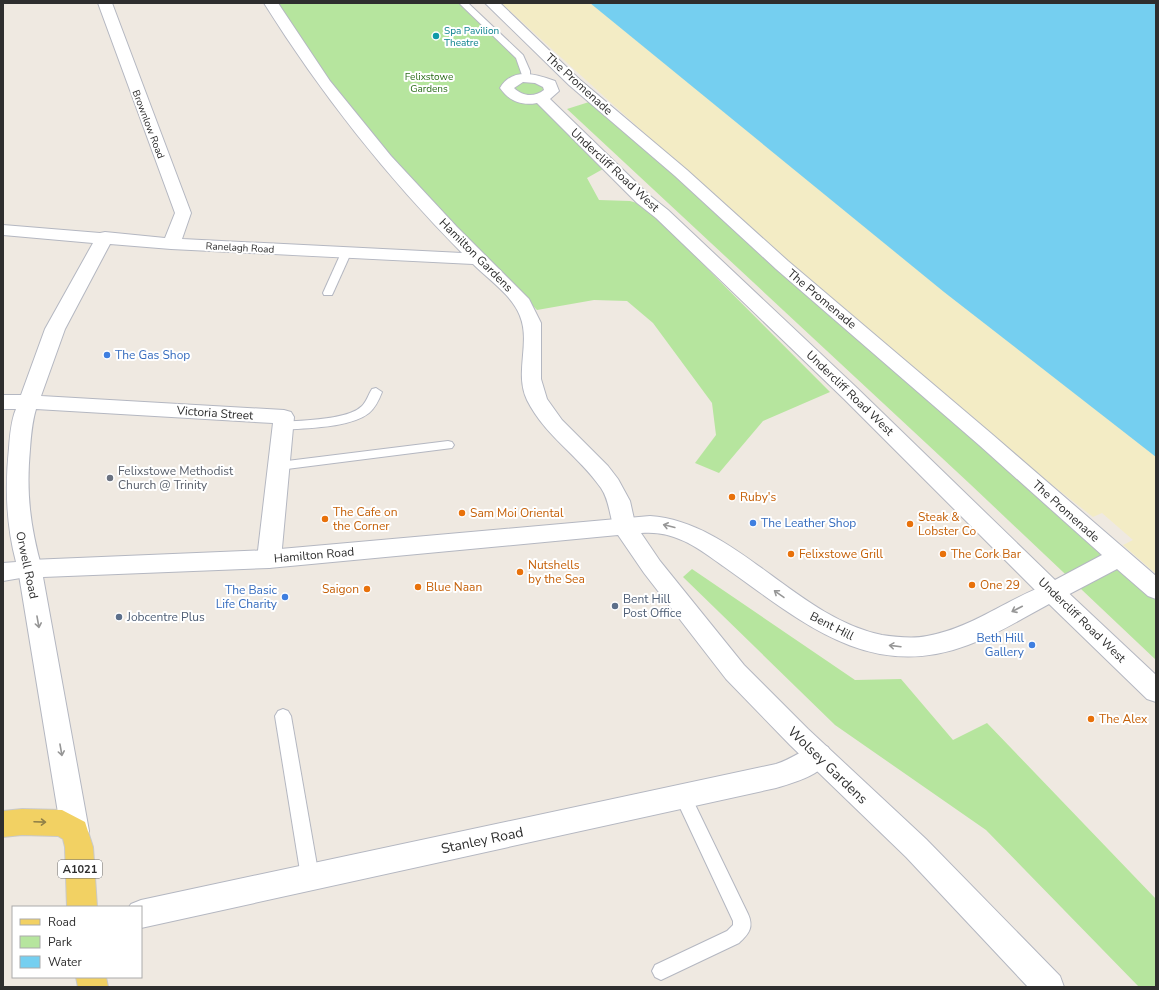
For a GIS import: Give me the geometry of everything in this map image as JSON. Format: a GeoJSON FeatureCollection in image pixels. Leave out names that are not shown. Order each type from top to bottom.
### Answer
{"type":"FeatureCollection","features":[{"type":"Feature","properties":{"kind":"main road"},"geometry":{"type":"LineString","coordinates":[[3,824],[22,822],[62,823],[75,832]]}},
{"type":"Feature","properties":{"kind":"main road","name":"Orwell Road"},"geometry":{"type":"LineString","coordinates":[[75,832],[79,846],[82,906]]}},
{"type":"Feature","properties":{"kind":"street","name":"Brownlow Road"},"geometry":{"type":"LineString","coordinates":[[105,3],[183,213],[171,244]]}},
{"type":"Feature","properties":{"kind":"street","name":"Hamilton Gardens"},"geometry":{"type":"LineString","coordinates":[[271,3],[305,58],[344,112],[378,152],[478,259],[520,299],[526,308],[532,323],[530,370],[533,389],[537,400],[562,434],[604,477],[618,498],[625,528]]}},
{"type":"Feature","properties":{"kind":"street","name":"The Promenade"},"geometry":{"type":"LineString","coordinates":[[492,3],[574,82],[681,173],[782,266],[986,440],[1156,590]]}},
{"type":"Feature","properties":{"kind":"street"},"geometry":{"type":"LineString","coordinates":[[527,78],[544,81],[550,84],[552,91],[541,99],[517,98],[509,92],[507,88],[510,83],[516,80],[527,78]]}},
{"type":"Feature","properties":{"kind":"street","name":"Undercliff Road West"},"geometry":{"type":"LineString","coordinates":[[541,99],[643,199],[673,224],[850,393],[1052,592],[1156,691]]}},
{"type":"Feature","properties":{"kind":"street","name":"Ranelagh Road"},"geometry":{"type":"LineString","coordinates":[[3,230],[105,237],[171,244],[478,259]]}},
{"type":"Feature","properties":{"kind":"street","name":"Orwell Road"},"geometry":{"type":"LineString","coordinates":[[75,832],[30,569],[19,523],[18,489],[21,426],[28,402],[55,329],[105,237]]}},
{"type":"Feature","properties":{"kind":"street","name":"Victoria Street"},"geometry":{"type":"LineString","coordinates":[[3,402],[28,402],[284,418],[283,426]]}},
{"type":"Feature","properties":{"kind":"street"},"geometry":{"type":"LineString","coordinates":[[269,559],[283,426]]}},
{"type":"Feature","properties":{"kind":"street","name":"Bent Hill"},"geometry":{"type":"LineString","coordinates":[[625,528],[650,524],[667,524],[686,531],[703,539],[806,613],[841,633],[868,643],[904,648],[929,647],[950,641],[1052,592],[1119,557]]}},
{"type":"Feature","properties":{"kind":"street","name":"Hamilton Road"},"geometry":{"type":"LineString","coordinates":[[3,572],[30,569],[269,559],[625,528]]}},
{"type":"Feature","properties":{"kind":"street","name":"Wolsey Gardens"},"geometry":{"type":"LineString","coordinates":[[625,528],[652,567],[735,672],[916,848],[1049,987]]}},
{"type":"Feature","properties":{"kind":"street","name":"Stanley Road"},"geometry":{"type":"LineString","coordinates":[[142,914],[683,797],[786,773],[819,755]]}},
{"type":"Feature","properties":{"kind":"lane"},"geometry":{"type":"LineString","coordinates":[[463,3],[520,57],[526,71],[527,78]]}},
{"type":"Feature","properties":{"kind":"lane"},"geometry":{"type":"LineString","coordinates":[[328,294],[346,253]]}},
{"type":"Feature","properties":{"kind":"lane"},"geometry":{"type":"LineString","coordinates":[[283,426],[339,419],[361,414],[373,400],[376,392]]}},
{"type":"Feature","properties":{"kind":"lane"},"geometry":{"type":"LineString","coordinates":[[279,466],[448,445]]}},
{"type":"Feature","properties":{"kind":"lane"},"geometry":{"type":"LineString","coordinates":[[283,716],[310,877]]}},
{"type":"Feature","properties":{"kind":"lane"},"geometry":{"type":"LineString","coordinates":[[661,971],[733,937],[742,929],[742,920],[683,797]]}},
{"type":"Feature","properties":{"kind":"green space","name":"Felixstowe Gardens"},"geometry":{"type":"Polygon","coordinates":[[[278,3],[460,3],[517,57],[525,77],[506,88],[539,100],[603,169],[587,178],[599,200],[630,201],[644,205],[830,392],[763,421],[719,473],[695,463],[716,435],[712,403],[653,323],[627,301],[594,300],[537,310],[457,229],[376,139],[327,80],[278,3]]]}},
{"type":"Feature","properties":{"kind":"green space"},"geometry":{"type":"Polygon","coordinates":[[[516,81],[542,81],[545,95],[518,96],[512,84],[516,81]]]}},
{"type":"Feature","properties":{"kind":"green space"},"geometry":{"type":"Polygon","coordinates":[[[589,102],[689,186],[1156,597],[1156,660],[970,484],[567,109],[589,102]]]}},
{"type":"Feature","properties":{"kind":"green space"},"geometry":{"type":"Polygon","coordinates":[[[692,569],[855,680],[901,679],[953,740],[987,723],[1156,899],[1156,987],[1139,987],[986,830],[835,725],[683,577],[692,569]]]}},
{"type":"Feature","properties":{"kind":"sand"},"geometry":{"type":"Polygon","coordinates":[[[501,3],[673,3],[1156,362],[1156,574],[1123,545],[1133,540],[1102,513],[1093,517],[1014,455],[737,217],[501,3]]]}},
{"type":"Feature","properties":{"kind":"water"},"geometry":{"type":"Polygon","coordinates":[[[590,3],[1156,3],[1156,457],[944,292],[590,3]]]}},
{"type":"Feature","properties":{"kind":"place","name":"Spa Pavilion Theatre"},"geometry":{"type":"Point","coordinates":[436,36]}},
{"type":"Feature","properties":{"kind":"place","name":"The Gas Shop"},"geometry":{"type":"Point","coordinates":[107,355]}},
{"type":"Feature","properties":{"kind":"place","name":"Felixstowe Methodist Church @ Trinity"},"geometry":{"type":"Point","coordinates":[110,478]}},
{"type":"Feature","properties":{"kind":"place","name":"Ruby's"},"geometry":{"type":"Point","coordinates":[732,497]}},
{"type":"Feature","properties":{"kind":"place","name":"Sam Moi Oriental"},"geometry":{"type":"Point","coordinates":[462,513]}},
{"type":"Feature","properties":{"kind":"place","name":"The Cafe on the Corner"},"geometry":{"type":"Point","coordinates":[325,519]}},
{"type":"Feature","properties":{"kind":"place","name":"The Leather Shop"},"geometry":{"type":"Point","coordinates":[753,523]}},
{"type":"Feature","properties":{"kind":"place","name":"Steak & Lobster Co"},"geometry":{"type":"Point","coordinates":[910,524]}},
{"type":"Feature","properties":{"kind":"place","name":"Felixstowe Grill"},"geometry":{"type":"Point","coordinates":[791,554]}},
{"type":"Feature","properties":{"kind":"place","name":"The Cork Bar"},"geometry":{"type":"Point","coordinates":[943,554]}},
{"type":"Feature","properties":{"kind":"place","name":"Nutshells by the Sea"},"geometry":{"type":"Point","coordinates":[520,572]}},
{"type":"Feature","properties":{"kind":"place","name":"One 29"},"geometry":{"type":"Point","coordinates":[972,585]}},
{"type":"Feature","properties":{"kind":"place","name":"Blue Naan"},"geometry":{"type":"Point","coordinates":[418,587]}},
{"type":"Feature","properties":{"kind":"place","name":"Saigon"},"geometry":{"type":"Point","coordinates":[367,589]}},
{"type":"Feature","properties":{"kind":"place","name":"The Basic Life Charity"},"geometry":{"type":"Point","coordinates":[285,597]}},
{"type":"Feature","properties":{"kind":"place","name":"Bent Hill Post Office"},"geometry":{"type":"Point","coordinates":[615,606]}},
{"type":"Feature","properties":{"kind":"place","name":"Jobcentre Plus"},"geometry":{"type":"Point","coordinates":[119,617]}},
{"type":"Feature","properties":{"kind":"place","name":"Beth Hill Gallery"},"geometry":{"type":"Point","coordinates":[1032,645]}},
{"type":"Feature","properties":{"kind":"place","name":"The Alex"},"geometry":{"type":"Point","coordinates":[1091,719]}}]}
